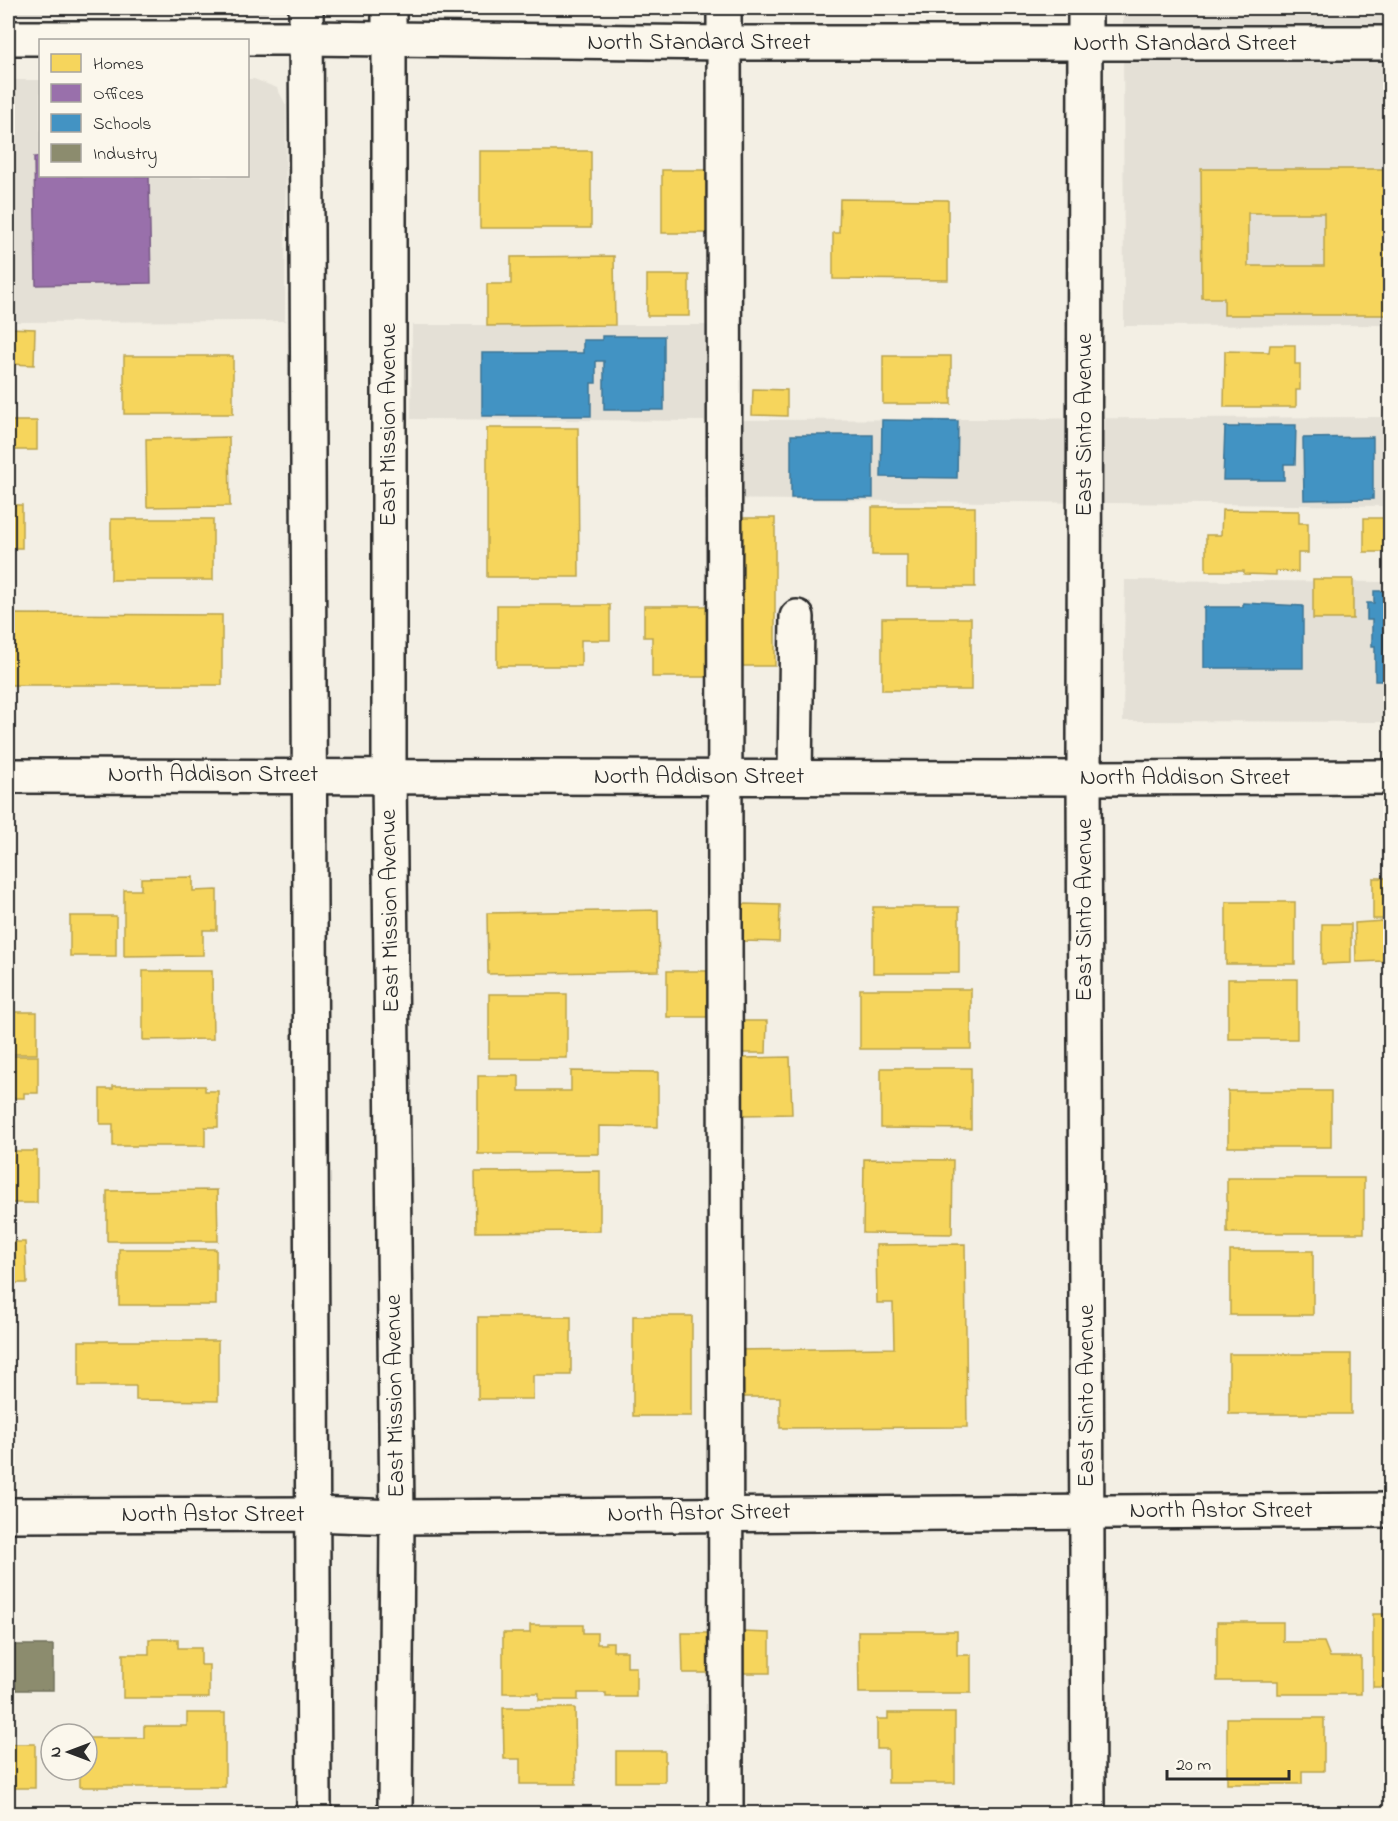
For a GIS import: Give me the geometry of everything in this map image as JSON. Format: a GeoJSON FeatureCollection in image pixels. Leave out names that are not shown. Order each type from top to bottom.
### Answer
{"type":"FeatureCollection","features":[{"type":"Feature","properties":{"kind":"street","name":"East Mission Avenue"},"geometry":{"type":"LineString","coordinates":[[389,8],[389,776],[397,1517],[395,1814]]}},
{"type":"Feature","properties":{"kind":"street"},"geometry":{"type":"LineString","coordinates":[[724,8],[726,1814]]}},
{"type":"Feature","properties":{"kind":"street","name":"East Sinto Avenue"},"geometry":{"type":"LineString","coordinates":[[1085,8],[1084,778],[1088,1814]]}},
{"type":"Feature","properties":{"kind":"street","name":"North Standard Street"},"geometry":{"type":"LineString","coordinates":[[8,38],[306,23],[389,41],[1085,45],[1390,43]]}},
{"type":"Feature","properties":{"kind":"street"},"geometry":{"type":"LineString","coordinates":[[306,23],[314,1814]]}},
{"type":"Feature","properties":{"kind":"street"},"geometry":{"type":"LineString","coordinates":[[795,777],[796,616]]}},
{"type":"Feature","properties":{"kind":"street","name":"North Addison Street"},"geometry":{"type":"LineString","coordinates":[[8,776],[1390,777]]}},
{"type":"Feature","properties":{"kind":"street","name":"North Astor Street"},"geometry":{"type":"LineString","coordinates":[[8,1515],[312,1514],[397,1517],[1390,1510]]}},
{"type":"Feature","properties":{"kind":"shaded area"},"geometry":{"type":"Polygon","coordinates":[[[8,8],[276,8],[259,16],[8,16],[8,8]]]}},
{"type":"Feature","properties":{"kind":"shaded area"},"geometry":{"type":"Polygon","coordinates":[[[1123,8],[1390,8],[1390,325],[1124,326],[1123,8]]]}},
{"type":"Feature","properties":{"kind":"shaded area"},"geometry":{"type":"Polygon","coordinates":[[[249,79],[277,88],[286,105],[285,321],[8,322],[8,80],[39,80],[39,177],[249,177],[249,79]]]}},
{"type":"Feature","properties":{"kind":"shaded area"},"geometry":{"type":"Polygon","coordinates":[[[412,325],[736,325],[735,420],[1390,417],[1390,506],[705,499],[705,421],[411,419],[412,325]]]}},
{"type":"Feature","properties":{"kind":"shaded area"},"geometry":{"type":"Polygon","coordinates":[[[1125,580],[1390,582],[1390,722],[1123,721],[1125,580]]]}},
{"type":"Feature","properties":{"kind":"building: Homes"},"geometry":{"type":"Polygon","coordinates":[[[480,151],[591,151],[591,228],[480,228],[480,151]]]}},
{"type":"Feature","properties":{"kind":"building: Homes"},"geometry":{"type":"Polygon","coordinates":[[[1201,169],[1390,169],[1388,315],[1224,315],[1224,298],[1202,298],[1201,169]],[[1248,213],[1248,266],[1324,266],[1324,213],[1248,213]]]}},
{"type":"Feature","properties":{"kind":"building: Homes"},"geometry":{"type":"Polygon","coordinates":[[[662,170],[708,170],[708,233],[662,233],[662,170]]]}},
{"type":"Feature","properties":{"kind":"building: Homes"},"geometry":{"type":"Polygon","coordinates":[[[840,199],[948,200],[948,280],[833,279],[833,233],[839,233],[840,199]]]}},
{"type":"Feature","properties":{"kind":"building: Homes"},"geometry":{"type":"Polygon","coordinates":[[[614,256],[615,325],[487,326],[487,284],[511,284],[511,257],[614,256]]]}},
{"type":"Feature","properties":{"kind":"building: Homes"},"geometry":{"type":"Polygon","coordinates":[[[647,275],[689,275],[689,316],[647,316],[647,275]]]}},
{"type":"Feature","properties":{"kind":"building: Homes"},"geometry":{"type":"Polygon","coordinates":[[[8,328],[35,329],[34,365],[8,364],[8,328]]]}},
{"type":"Feature","properties":{"kind":"building: Homes"},"geometry":{"type":"Polygon","coordinates":[[[1270,345],[1295,345],[1295,364],[1300,364],[1300,390],[1296,390],[1296,407],[1224,407],[1225,351],[1269,352],[1270,345]]]}},
{"type":"Feature","properties":{"kind":"building: Homes"},"geometry":{"type":"Polygon","coordinates":[[[124,356],[233,356],[233,414],[124,414],[124,356]]]}},
{"type":"Feature","properties":{"kind":"building: Homes"},"geometry":{"type":"Polygon","coordinates":[[[883,356],[951,356],[951,404],[883,404],[883,356]]]}},
{"type":"Feature","properties":{"kind":"building: Homes"},"geometry":{"type":"Polygon","coordinates":[[[753,389],[787,390],[787,416],[752,415],[753,389]]]}},
{"type":"Feature","properties":{"kind":"building: Homes"},"geometry":{"type":"Polygon","coordinates":[[[8,421],[37,421],[37,450],[8,450],[8,421]]]}},
{"type":"Feature","properties":{"kind":"building: Homes"},"geometry":{"type":"Polygon","coordinates":[[[487,428],[578,428],[579,577],[487,577],[487,428]]]}},
{"type":"Feature","properties":{"kind":"building: Homes"},"geometry":{"type":"Polygon","coordinates":[[[229,437],[230,506],[147,507],[146,439],[229,437]]]}},
{"type":"Feature","properties":{"kind":"building: Homes"},"geometry":{"type":"Polygon","coordinates":[[[8,505],[22,505],[22,548],[8,548],[8,505]]]}},
{"type":"Feature","properties":{"kind":"building: Homes"},"geometry":{"type":"Polygon","coordinates":[[[872,507],[975,507],[975,587],[907,587],[907,555],[872,555],[872,507]]]}},
{"type":"Feature","properties":{"kind":"building: Homes"},"geometry":{"type":"Polygon","coordinates":[[[1222,510],[1299,511],[1299,523],[1308,523],[1308,553],[1298,553],[1298,572],[1276,571],[1276,575],[1244,574],[1244,571],[1206,571],[1206,535],[1221,535],[1222,510]]]}},
{"type":"Feature","properties":{"kind":"building: Homes"},"geometry":{"type":"Polygon","coordinates":[[[735,518],[775,518],[775,666],[735,666],[735,518]]]}},
{"type":"Feature","properties":{"kind":"building: Homes"},"geometry":{"type":"Polygon","coordinates":[[[1364,518],[1390,518],[1390,552],[1364,552],[1364,518]]]}},
{"type":"Feature","properties":{"kind":"building: Homes"},"geometry":{"type":"Polygon","coordinates":[[[111,519],[213,519],[213,580],[111,580],[111,519]]]}},
{"type":"Feature","properties":{"kind":"building: Homes"},"geometry":{"type":"Polygon","coordinates":[[[1313,579],[1353,579],[1353,619],[1313,619],[1313,579]]]}},
{"type":"Feature","properties":{"kind":"building: Homes"},"geometry":{"type":"Polygon","coordinates":[[[497,605],[610,605],[610,640],[581,640],[581,666],[497,666],[497,605]]]}},
{"type":"Feature","properties":{"kind":"building: Homes"},"geometry":{"type":"Polygon","coordinates":[[[644,606],[710,606],[710,677],[652,677],[652,637],[644,637],[644,606]]]}},
{"type":"Feature","properties":{"kind":"building: Homes"},"geometry":{"type":"Polygon","coordinates":[[[8,614],[222,615],[222,685],[8,685],[8,614]]]}},
{"type":"Feature","properties":{"kind":"building: Homes"},"geometry":{"type":"Polygon","coordinates":[[[882,618],[971,618],[971,690],[882,690],[882,618]]]}},
{"type":"Feature","properties":{"kind":"building: Homes"},"geometry":{"type":"Polygon","coordinates":[[[193,877],[193,891],[217,890],[217,930],[203,930],[203,955],[124,956],[124,890],[141,890],[141,878],[193,877]]]}},
{"type":"Feature","properties":{"kind":"building: Homes"},"geometry":{"type":"Polygon","coordinates":[[[1373,878],[1390,878],[1390,919],[1373,919],[1373,878]]]}},
{"type":"Feature","properties":{"kind":"building: Homes"},"geometry":{"type":"Polygon","coordinates":[[[1226,902],[1295,902],[1295,964],[1226,964],[1226,902]]]}},
{"type":"Feature","properties":{"kind":"building: Homes"},"geometry":{"type":"Polygon","coordinates":[[[743,904],[780,905],[779,942],[742,941],[743,904]]]}},
{"type":"Feature","properties":{"kind":"building: Homes"},"geometry":{"type":"Polygon","coordinates":[[[873,907],[959,907],[959,973],[873,973],[873,907]]]}},
{"type":"Feature","properties":{"kind":"building: Homes"},"geometry":{"type":"Polygon","coordinates":[[[658,910],[659,971],[488,974],[487,913],[658,910]]]}},
{"type":"Feature","properties":{"kind":"building: Homes"},"geometry":{"type":"Polygon","coordinates":[[[70,916],[116,916],[116,956],[70,956],[70,916]]]}},
{"type":"Feature","properties":{"kind":"building: Homes"},"geometry":{"type":"Polygon","coordinates":[[[1383,921],[1385,961],[1356,962],[1355,923],[1383,921]]]}},
{"type":"Feature","properties":{"kind":"building: Homes"},"geometry":{"type":"Polygon","coordinates":[[[1322,924],[1351,924],[1351,963],[1322,964],[1322,924]]]}},
{"type":"Feature","properties":{"kind":"building: Homes"},"geometry":{"type":"Polygon","coordinates":[[[143,971],[212,971],[213,1039],[143,1040],[143,971]]]}},
{"type":"Feature","properties":{"kind":"building: Homes"},"geometry":{"type":"Polygon","coordinates":[[[667,971],[707,971],[707,1017],[667,1017],[667,971]]]}},
{"type":"Feature","properties":{"kind":"building: Homes"},"geometry":{"type":"Polygon","coordinates":[[[1228,979],[1297,979],[1297,1039],[1228,1039],[1228,979]]]}},
{"type":"Feature","properties":{"kind":"building: Homes"},"geometry":{"type":"Polygon","coordinates":[[[860,989],[971,989],[971,1049],[860,1049],[860,989]]]}},
{"type":"Feature","properties":{"kind":"building: Homes"},"geometry":{"type":"Polygon","coordinates":[[[489,994],[567,994],[567,1058],[489,1058],[489,994]]]}},
{"type":"Feature","properties":{"kind":"building: Homes"},"geometry":{"type":"Polygon","coordinates":[[[8,1012],[37,1012],[37,1054],[8,1054],[8,1012]]]}},
{"type":"Feature","properties":{"kind":"building: Homes"},"geometry":{"type":"Polygon","coordinates":[[[739,1021],[767,1021],[766,1053],[738,1053],[739,1021]]]}},
{"type":"Feature","properties":{"kind":"building: Homes"},"geometry":{"type":"Polygon","coordinates":[[[8,1056],[38,1056],[38,1093],[24,1093],[24,1098],[8,1098],[8,1056]]]}},
{"type":"Feature","properties":{"kind":"building: Homes"},"geometry":{"type":"Polygon","coordinates":[[[790,1057],[792,1114],[743,1115],[742,1058],[790,1057]]]}},
{"type":"Feature","properties":{"kind":"building: Homes"},"geometry":{"type":"Polygon","coordinates":[[[881,1068],[971,1068],[971,1129],[881,1128],[881,1068]]]}},
{"type":"Feature","properties":{"kind":"building: Homes"},"geometry":{"type":"Polygon","coordinates":[[[571,1071],[658,1072],[658,1127],[599,1126],[599,1154],[478,1154],[478,1076],[519,1076],[519,1091],[571,1091],[571,1071]]]}},
{"type":"Feature","properties":{"kind":"building: Homes"},"geometry":{"type":"Polygon","coordinates":[[[113,1086],[205,1086],[205,1091],[218,1091],[218,1127],[205,1127],[205,1146],[113,1146],[113,1124],[100,1124],[100,1089],[113,1089],[113,1086]]]}},
{"type":"Feature","properties":{"kind":"building: Homes"},"geometry":{"type":"Polygon","coordinates":[[[1228,1091],[1331,1091],[1331,1147],[1228,1147],[1228,1091]]]}},
{"type":"Feature","properties":{"kind":"building: Homes"},"geometry":{"type":"Polygon","coordinates":[[[8,1151],[37,1151],[37,1203],[8,1203],[8,1151]]]}},
{"type":"Feature","properties":{"kind":"building: Homes"},"geometry":{"type":"Polygon","coordinates":[[[864,1159],[953,1160],[952,1234],[863,1233],[864,1159]]]}},
{"type":"Feature","properties":{"kind":"building: Homes"},"geometry":{"type":"Polygon","coordinates":[[[600,1171],[600,1231],[476,1232],[475,1172],[600,1171]]]}},
{"type":"Feature","properties":{"kind":"building: Homes"},"geometry":{"type":"Polygon","coordinates":[[[1227,1178],[1364,1178],[1364,1233],[1227,1233],[1227,1178]]]}},
{"type":"Feature","properties":{"kind":"building: Homes"},"geometry":{"type":"Polygon","coordinates":[[[217,1190],[218,1241],[107,1241],[107,1191],[217,1190]]]}},
{"type":"Feature","properties":{"kind":"building: Homes"},"geometry":{"type":"Polygon","coordinates":[[[1387,1194],[1390,1194],[1390,1289],[1388,1289],[1387,1194]]]}},
{"type":"Feature","properties":{"kind":"building: Homes"},"geometry":{"type":"Polygon","coordinates":[[[8,1242],[25,1242],[27,1283],[8,1283],[8,1242]]]}},
{"type":"Feature","properties":{"kind":"building: Homes"},"geometry":{"type":"Polygon","coordinates":[[[965,1244],[967,1427],[780,1428],[780,1397],[733,1397],[733,1350],[894,1348],[893,1303],[877,1303],[876,1245],[965,1244]]]}},
{"type":"Feature","properties":{"kind":"building: Homes"},"geometry":{"type":"Polygon","coordinates":[[[119,1249],[216,1249],[216,1305],[119,1305],[119,1249]]]}},
{"type":"Feature","properties":{"kind":"building: Homes"},"geometry":{"type":"Polygon","coordinates":[[[1230,1251],[1313,1251],[1313,1315],[1230,1315],[1230,1251]]]}},
{"type":"Feature","properties":{"kind":"building: Homes"},"geometry":{"type":"Polygon","coordinates":[[[633,1316],[692,1316],[692,1416],[633,1416],[633,1316]]]}},
{"type":"Feature","properties":{"kind":"building: Homes"},"geometry":{"type":"Polygon","coordinates":[[[478,1317],[571,1317],[571,1375],[533,1375],[533,1399],[478,1399],[478,1317]]]}},
{"type":"Feature","properties":{"kind":"building: Homes"},"geometry":{"type":"Polygon","coordinates":[[[79,1341],[218,1341],[218,1401],[136,1400],[136,1386],[79,1386],[79,1341]]]}},
{"type":"Feature","properties":{"kind":"building: Homes"},"geometry":{"type":"Polygon","coordinates":[[[1229,1354],[1351,1354],[1351,1414],[1229,1414],[1229,1354]]]}},
{"type":"Feature","properties":{"kind":"building: Homes"},"geometry":{"type":"Polygon","coordinates":[[[1373,1614],[1390,1614],[1390,1687],[1373,1687],[1373,1614]]]}},
{"type":"Feature","properties":{"kind":"building: Homes"},"geometry":{"type":"Polygon","coordinates":[[[1217,1622],[1283,1622],[1283,1642],[1324,1642],[1330,1657],[1361,1657],[1361,1694],[1278,1694],[1278,1681],[1217,1681],[1217,1622]]]}},
{"type":"Feature","properties":{"kind":"building: Homes"},"geometry":{"type":"Polygon","coordinates":[[[530,1625],[583,1625],[583,1633],[597,1633],[597,1644],[613,1642],[613,1651],[627,1651],[627,1667],[636,1667],[636,1697],[606,1697],[606,1693],[578,1693],[578,1700],[539,1700],[539,1693],[503,1693],[503,1633],[530,1633],[530,1625]]]}},
{"type":"Feature","properties":{"kind":"building: Homes"},"geometry":{"type":"Polygon","coordinates":[[[858,1631],[957,1631],[957,1655],[971,1655],[971,1693],[859,1693],[858,1631]]]}},
{"type":"Feature","properties":{"kind":"building: Homes"},"geometry":{"type":"Polygon","coordinates":[[[741,1632],[770,1633],[770,1673],[741,1673],[741,1632]]]}},
{"type":"Feature","properties":{"kind":"building: Homes"},"geometry":{"type":"Polygon","coordinates":[[[682,1633],[710,1633],[710,1673],[683,1673],[682,1633]]]}},
{"type":"Feature","properties":{"kind":"building: Homes"},"geometry":{"type":"Polygon","coordinates":[[[149,1639],[178,1639],[178,1648],[201,1648],[201,1665],[209,1665],[209,1698],[123,1698],[123,1654],[149,1654],[149,1639]]]}},
{"type":"Feature","properties":{"kind":"building: Homes"},"geometry":{"type":"Polygon","coordinates":[[[503,1708],[575,1708],[576,1784],[520,1784],[520,1759],[504,1759],[503,1708]]]}},
{"type":"Feature","properties":{"kind":"building: Homes"},"geometry":{"type":"Polygon","coordinates":[[[187,1713],[225,1713],[225,1787],[80,1787],[80,1782],[99,1782],[99,1738],[144,1738],[144,1726],[187,1726],[187,1713]]]}},
{"type":"Feature","properties":{"kind":"building: Homes"},"geometry":{"type":"Polygon","coordinates":[[[888,1713],[955,1713],[955,1783],[888,1783],[888,1749],[877,1749],[877,1719],[888,1719],[888,1713]]]}},
{"type":"Feature","properties":{"kind":"building: Homes"},"geometry":{"type":"Polygon","coordinates":[[[1227,1718],[1324,1718],[1324,1771],[1302,1771],[1302,1784],[1227,1784],[1227,1718]]]}},
{"type":"Feature","properties":{"kind":"building: Homes"},"geometry":{"type":"Polygon","coordinates":[[[8,1744],[35,1744],[35,1788],[8,1788],[8,1744]]]}},
{"type":"Feature","properties":{"kind":"building: Homes"},"geometry":{"type":"Polygon","coordinates":[[[616,1751],[665,1751],[665,1782],[616,1782],[616,1751]]]}},
{"type":"Feature","properties":{"kind":"building: Homes"},"geometry":{"type":"Polygon","coordinates":[[[503,1810],[604,1810],[604,1814],[503,1814],[503,1810]]]}},
{"type":"Feature","properties":{"kind":"building: Homes"},"geometry":{"type":"Polygon","coordinates":[[[213,1812],[213,1814],[150,1814],[150,1813],[213,1812]]]}},
{"type":"Feature","properties":{"kind":"building: Homes"},"geometry":{"type":"Polygon","coordinates":[[[1224,1812],[1297,1812],[1297,1814],[1224,1814],[1224,1812]]]}},
{"type":"Feature","properties":{"kind":"building: Offices"},"geometry":{"type":"Polygon","coordinates":[[[34,157],[39,157],[39,177],[149,177],[151,283],[36,285],[34,157]]]}},
{"type":"Feature","properties":{"kind":"building: Schools"},"geometry":{"type":"Polygon","coordinates":[[[602,336],[664,336],[664,410],[604,410],[604,361],[596,361],[596,383],[591,383],[591,416],[482,416],[482,353],[583,353],[583,340],[602,340],[602,336]]]}},
{"type":"Feature","properties":{"kind":"building: Schools"},"geometry":{"type":"Polygon","coordinates":[[[882,420],[958,421],[957,478],[881,477],[882,420]]]}},
{"type":"Feature","properties":{"kind":"building: Schools"},"geometry":{"type":"Polygon","coordinates":[[[1239,425],[1296,425],[1295,464],[1284,464],[1284,480],[1223,480],[1225,427],[1239,427],[1239,425]]]}},
{"type":"Feature","properties":{"kind":"building: Schools"},"geometry":{"type":"Polygon","coordinates":[[[791,435],[873,435],[873,498],[791,498],[791,435]]]}},
{"type":"Feature","properties":{"kind":"building: Schools"},"geometry":{"type":"Polygon","coordinates":[[[1373,437],[1373,499],[1304,500],[1303,438],[1373,437]]]}},
{"type":"Feature","properties":{"kind":"building: Schools"},"geometry":{"type":"Polygon","coordinates":[[[1374,591],[1390,591],[1390,681],[1375,681],[1372,620],[1367,620],[1367,603],[1374,603],[1374,591]]]}},
{"type":"Feature","properties":{"kind":"building: Schools"},"geometry":{"type":"Polygon","coordinates":[[[1243,603],[1303,606],[1303,668],[1204,668],[1204,607],[1243,607],[1243,603]]]}},
{"type":"Feature","properties":{"kind":"building: Industry"},"geometry":{"type":"Polygon","coordinates":[[[8,1645],[53,1645],[53,1690],[8,1690],[8,1645]]]}}]}
